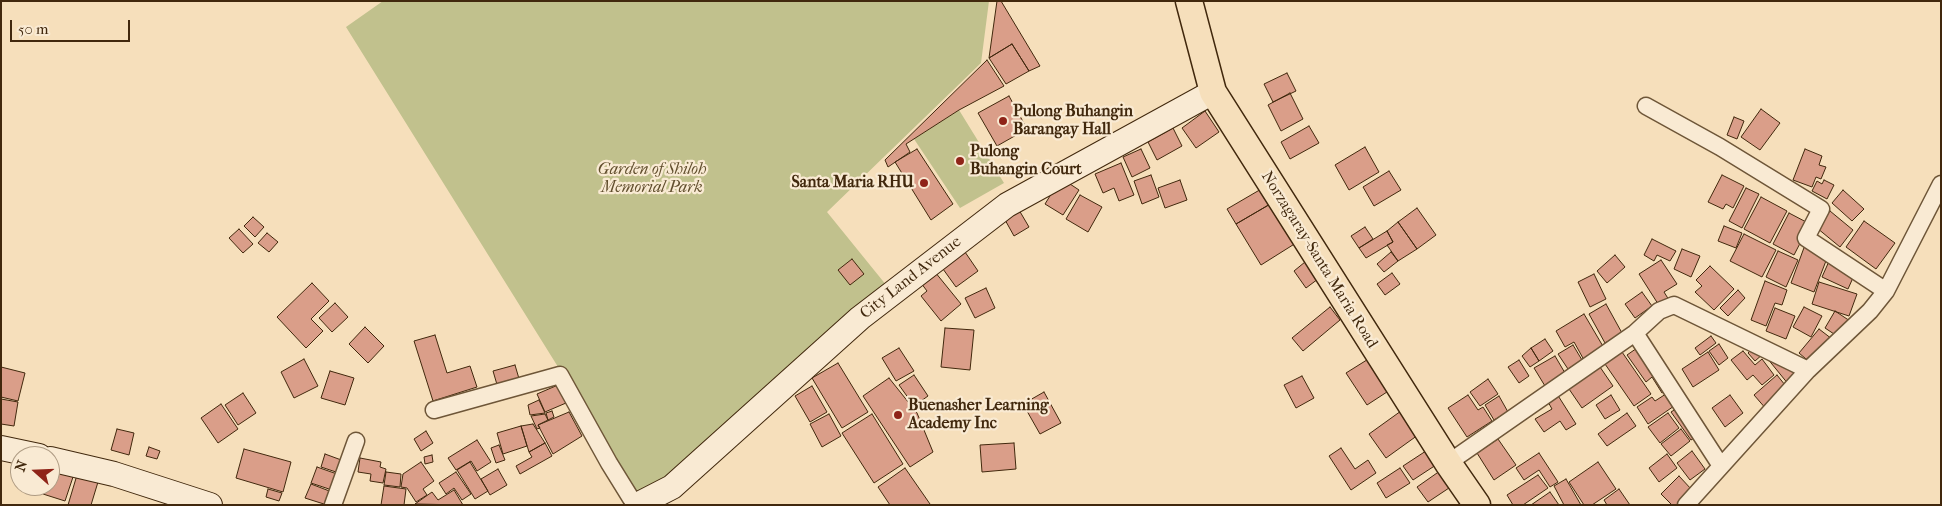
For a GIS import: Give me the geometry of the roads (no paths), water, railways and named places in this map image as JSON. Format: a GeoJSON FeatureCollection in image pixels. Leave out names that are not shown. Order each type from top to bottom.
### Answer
{"type":"FeatureCollection","features":[{"type":"Feature","properties":{"kind":"main road","name":"Norzagaray-Santa Maria Road"},"geometry":{"type":"LineString","coordinates":[[1189,1],[1214,92],[1448,463],[1477,505]]}},
{"type":"Feature","properties":{"kind":"street","name":"City Land Avenue"},"geometry":{"type":"LineString","coordinates":[[636,505],[672,487],[860,318],[1007,205],[1214,92]]}},
{"type":"Feature","properties":{"kind":"street"},"geometry":{"type":"LineString","coordinates":[[1646,106],[1712,142],[1821,209],[1806,238],[1886,291]]}},
{"type":"Feature","properties":{"kind":"street"},"geometry":{"type":"LineString","coordinates":[[1686,505],[1808,370],[1870,311],[1886,291],[1941,184]]}},
{"type":"Feature","properties":{"kind":"street"},"geometry":{"type":"LineString","coordinates":[[1448,463],[1635,333],[1659,311],[1674,304],[1808,370]]}},
{"type":"Feature","properties":{"kind":"street"},"geometry":{"type":"LineString","coordinates":[[1635,333],[1721,466]]}},
{"type":"Feature","properties":{"kind":"street"},"geometry":{"type":"LineString","coordinates":[[434,410],[560,376],[609,463],[636,505]]}},
{"type":"Feature","properties":{"kind":"street"},"geometry":{"type":"LineString","coordinates":[[333,505],[356,441]]}},
{"type":"Feature","properties":{"kind":"street"},"geometry":{"type":"LineString","coordinates":[[60,460],[114,474],[210,505]]}},
{"type":"Feature","properties":{"kind":"place","name":"Pulong Buhangin Barangay Hall"},"geometry":{"type":"Point","coordinates":[1003,121]}},
{"type":"Feature","properties":{"kind":"place","name":"Pulong Buhangin Court"},"geometry":{"type":"Point","coordinates":[960,161]}},
{"type":"Feature","properties":{"kind":"place","name":"Santa Maria RHU"},"geometry":{"type":"Point","coordinates":[924,183]}},
{"type":"Feature","properties":{"kind":"place","name":"Buenasher Learning Academy Inc"},"geometry":{"type":"Point","coordinates":[898,415]}},
{"type":"Feature","properties":{"kind":"park label","name":"Garden of Shiloh Memorial Park"},"geometry":{"type":"Point","coordinates":[652,179]}}]}
